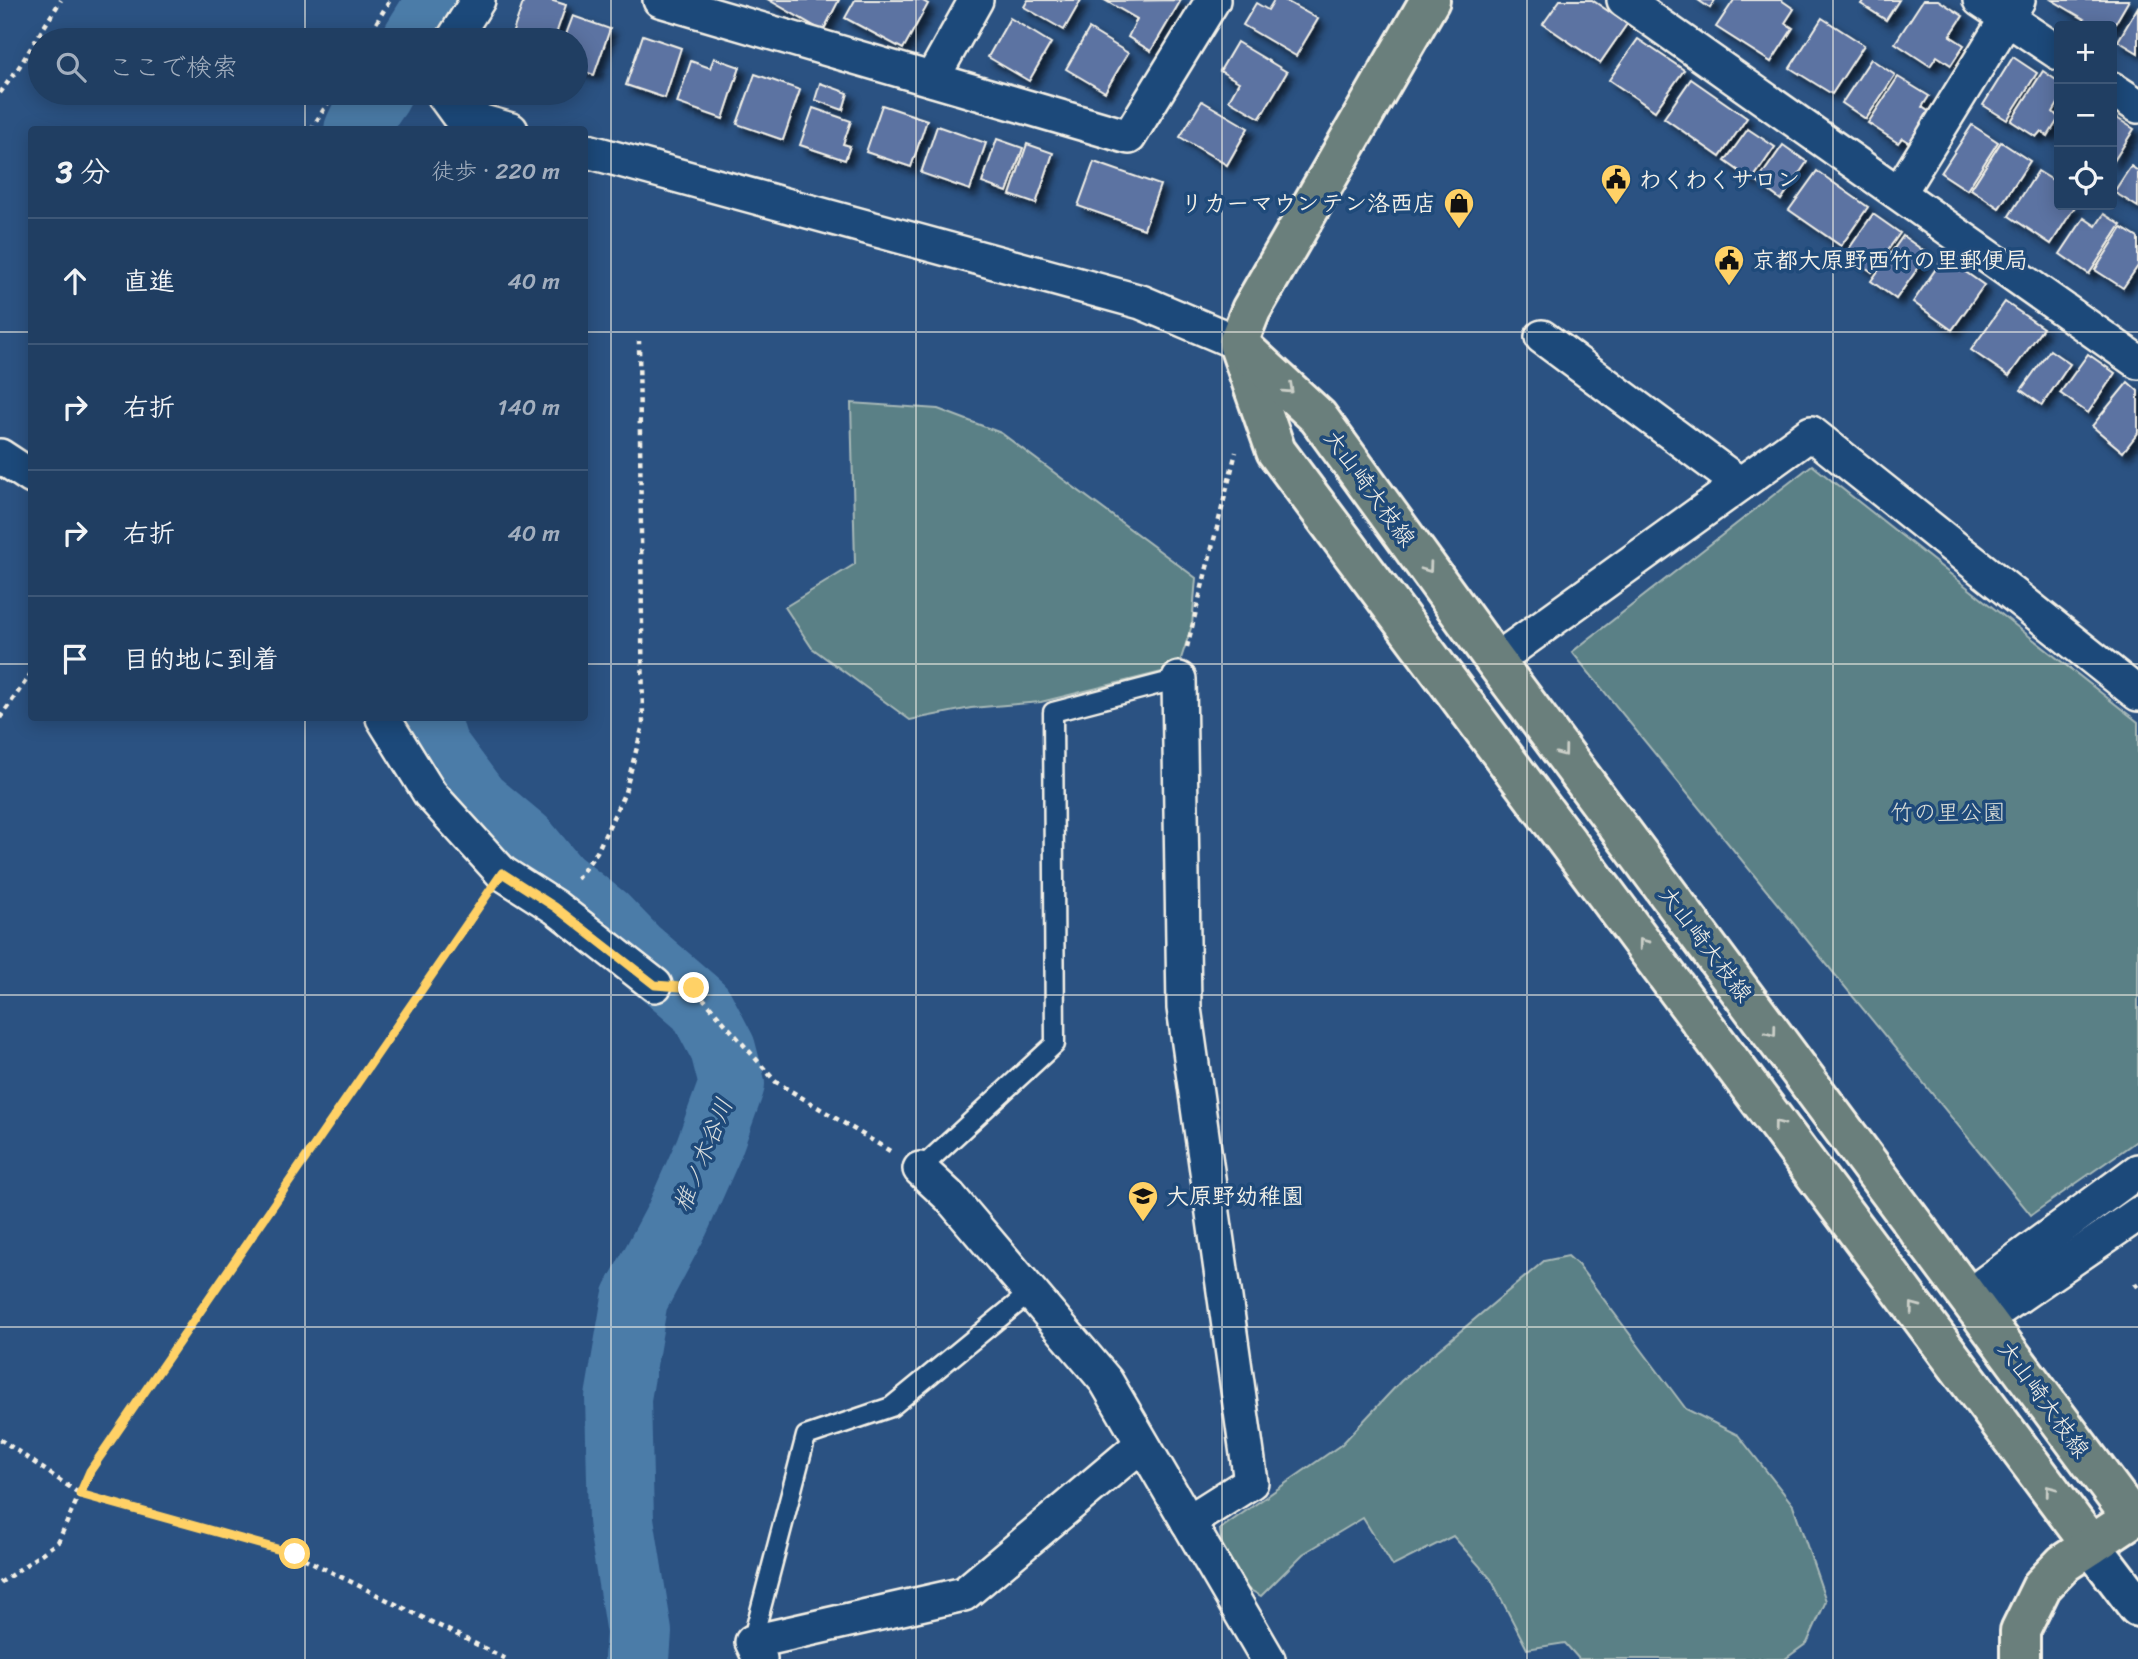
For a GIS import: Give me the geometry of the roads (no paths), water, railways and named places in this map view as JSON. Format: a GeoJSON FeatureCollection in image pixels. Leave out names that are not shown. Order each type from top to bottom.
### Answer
{"type":"FeatureCollection","features":[{"type":"Feature","properties":{"kind":"main road"},"geometry":{"type":"LineString","coordinates":[[1430,0],[1251,310],[1238,343],[1276,451],[2091,1545]]}},
{"type":"Feature","properties":{"kind":"main road","name":"大山崎大枝線"},"geometry":{"type":"LineString","coordinates":[[1238,343],[1318,417],[1495,661],[2135,1522],[2064,1563],[2042,1586],[2020,1631],[2020,1659]]}},
{"type":"Feature","properties":{"kind":"street"},"geometry":{"type":"LineString","coordinates":[[460,28],[478,0]]}},
{"type":"Feature","properties":{"kind":"street"},"geometry":{"type":"LineString","coordinates":[[660,0],[729,9],[932,79],[1129,137],[1213,0]]}},
{"type":"Feature","properties":{"kind":"street"},"geometry":{"type":"LineString","coordinates":[[932,79],[976,0]]}},
{"type":"Feature","properties":{"kind":"street"},"geometry":{"type":"LineString","coordinates":[[1624,0],[2138,362]]}},
{"type":"Feature","properties":{"kind":"street"},"geometry":{"type":"LineString","coordinates":[[1899,193],[2002,6],[2054,49]]}},
{"type":"Feature","properties":{"kind":"street"},"geometry":{"type":"LineString","coordinates":[[2117,92],[2138,106]]}},
{"type":"Feature","properties":{"kind":"street"},"geometry":{"type":"LineString","coordinates":[[451,105],[458,115],[497,126]]}},
{"type":"Feature","properties":{"kind":"street"},"geometry":{"type":"LineString","coordinates":[[588,151],[1141,302],[1238,343]]}},
{"type":"Feature","properties":{"kind":"street"},"geometry":{"type":"LineString","coordinates":[[1542,337],[1740,484]]}},
{"type":"Feature","properties":{"kind":"street"},"geometry":{"type":"LineString","coordinates":[[1495,661],[1811,433],[2138,694]]}},
{"type":"Feature","properties":{"kind":"street"},"geometry":{"type":"LineString","coordinates":[[0,456],[28,474]]}},
{"type":"Feature","properties":{"kind":"street"},"geometry":{"type":"LineString","coordinates":[[1179,678],[1184,1008],[1251,1482],[1188,1522]]}},
{"type":"Feature","properties":{"kind":"street"},"geometry":{"type":"LineString","coordinates":[[385,721],[430,794],[502,873],[555,907],[655,985]]}},
{"type":"Feature","properties":{"kind":"street"},"geometry":{"type":"LineString","coordinates":[[920,1169],[950,1197],[1106,1381],[1267,1659]]}},
{"type":"Feature","properties":{"kind":"street"},"geometry":{"type":"LineString","coordinates":[[1977,1308],[2002,1269],[2138,1171]]}},
{"type":"Feature","properties":{"kind":"street"},"geometry":{"type":"LineString","coordinates":[[1977,1308],[2138,1214]]}},
{"type":"Feature","properties":{"kind":"street"},"geometry":{"type":"LineString","coordinates":[[756,1650],[964,1594],[1142,1444]]}},
{"type":"Feature","properties":{"kind":"street"},"geometry":{"type":"LineString","coordinates":[[2091,1545],[2138,1608]]}},
{"type":"Feature","properties":{"kind":"lane"},"geometry":{"type":"LineString","coordinates":[[920,1169],[1055,1044],[1053,712],[1179,678]]}},
{"type":"Feature","properties":{"kind":"lane"},"geometry":{"type":"LineString","coordinates":[[756,1650],[806,1436],[891,1407],[1031,1292]]}},
{"type":"Feature","properties":{"kind":"waterway","name":"椎ノ木谷川"},"geometry":{"type":"LineString","coordinates":[[422,28],[440,0]]}},
{"type":"Feature","properties":{"kind":"waterway","name":"椎ノ木谷川"},"geometry":{"type":"LineString","coordinates":[[359,126],[371,105]]}},
{"type":"Feature","properties":{"kind":"waterway","name":"椎ノ木谷川"},"geometry":{"type":"LineString","coordinates":[[428,721],[436,747],[476,801],[524,841],[557,881],[604,918],[636,951],[701,1007],[723,1049],[732,1084],[708,1150],[677,1220],[635,1299],[618,1398],[621,1520],[639,1632],[637,1659]]}},
{"type":"Feature","properties":{"kind":"place","name":"わくわくサロン"},"geometry":{"type":"Point","coordinates":[1616,206]}},
{"type":"Feature","properties":{"kind":"place","name":"リカーマウンテン洛西店"},"geometry":{"type":"Point","coordinates":[1459,230]}},
{"type":"Feature","properties":{"kind":"place","name":"京都大原野西竹の里郵便局"},"geometry":{"type":"Point","coordinates":[1729,287]}},
{"type":"Feature","properties":{"kind":"place","name":"大原野幼稚園"},"geometry":{"type":"Point","coordinates":[1143,1223]}},
{"type":"Feature","properties":{"kind":"park label","name":"竹の里公園"},"geometry":{"type":"Point","coordinates":[1948,812]}}]}
